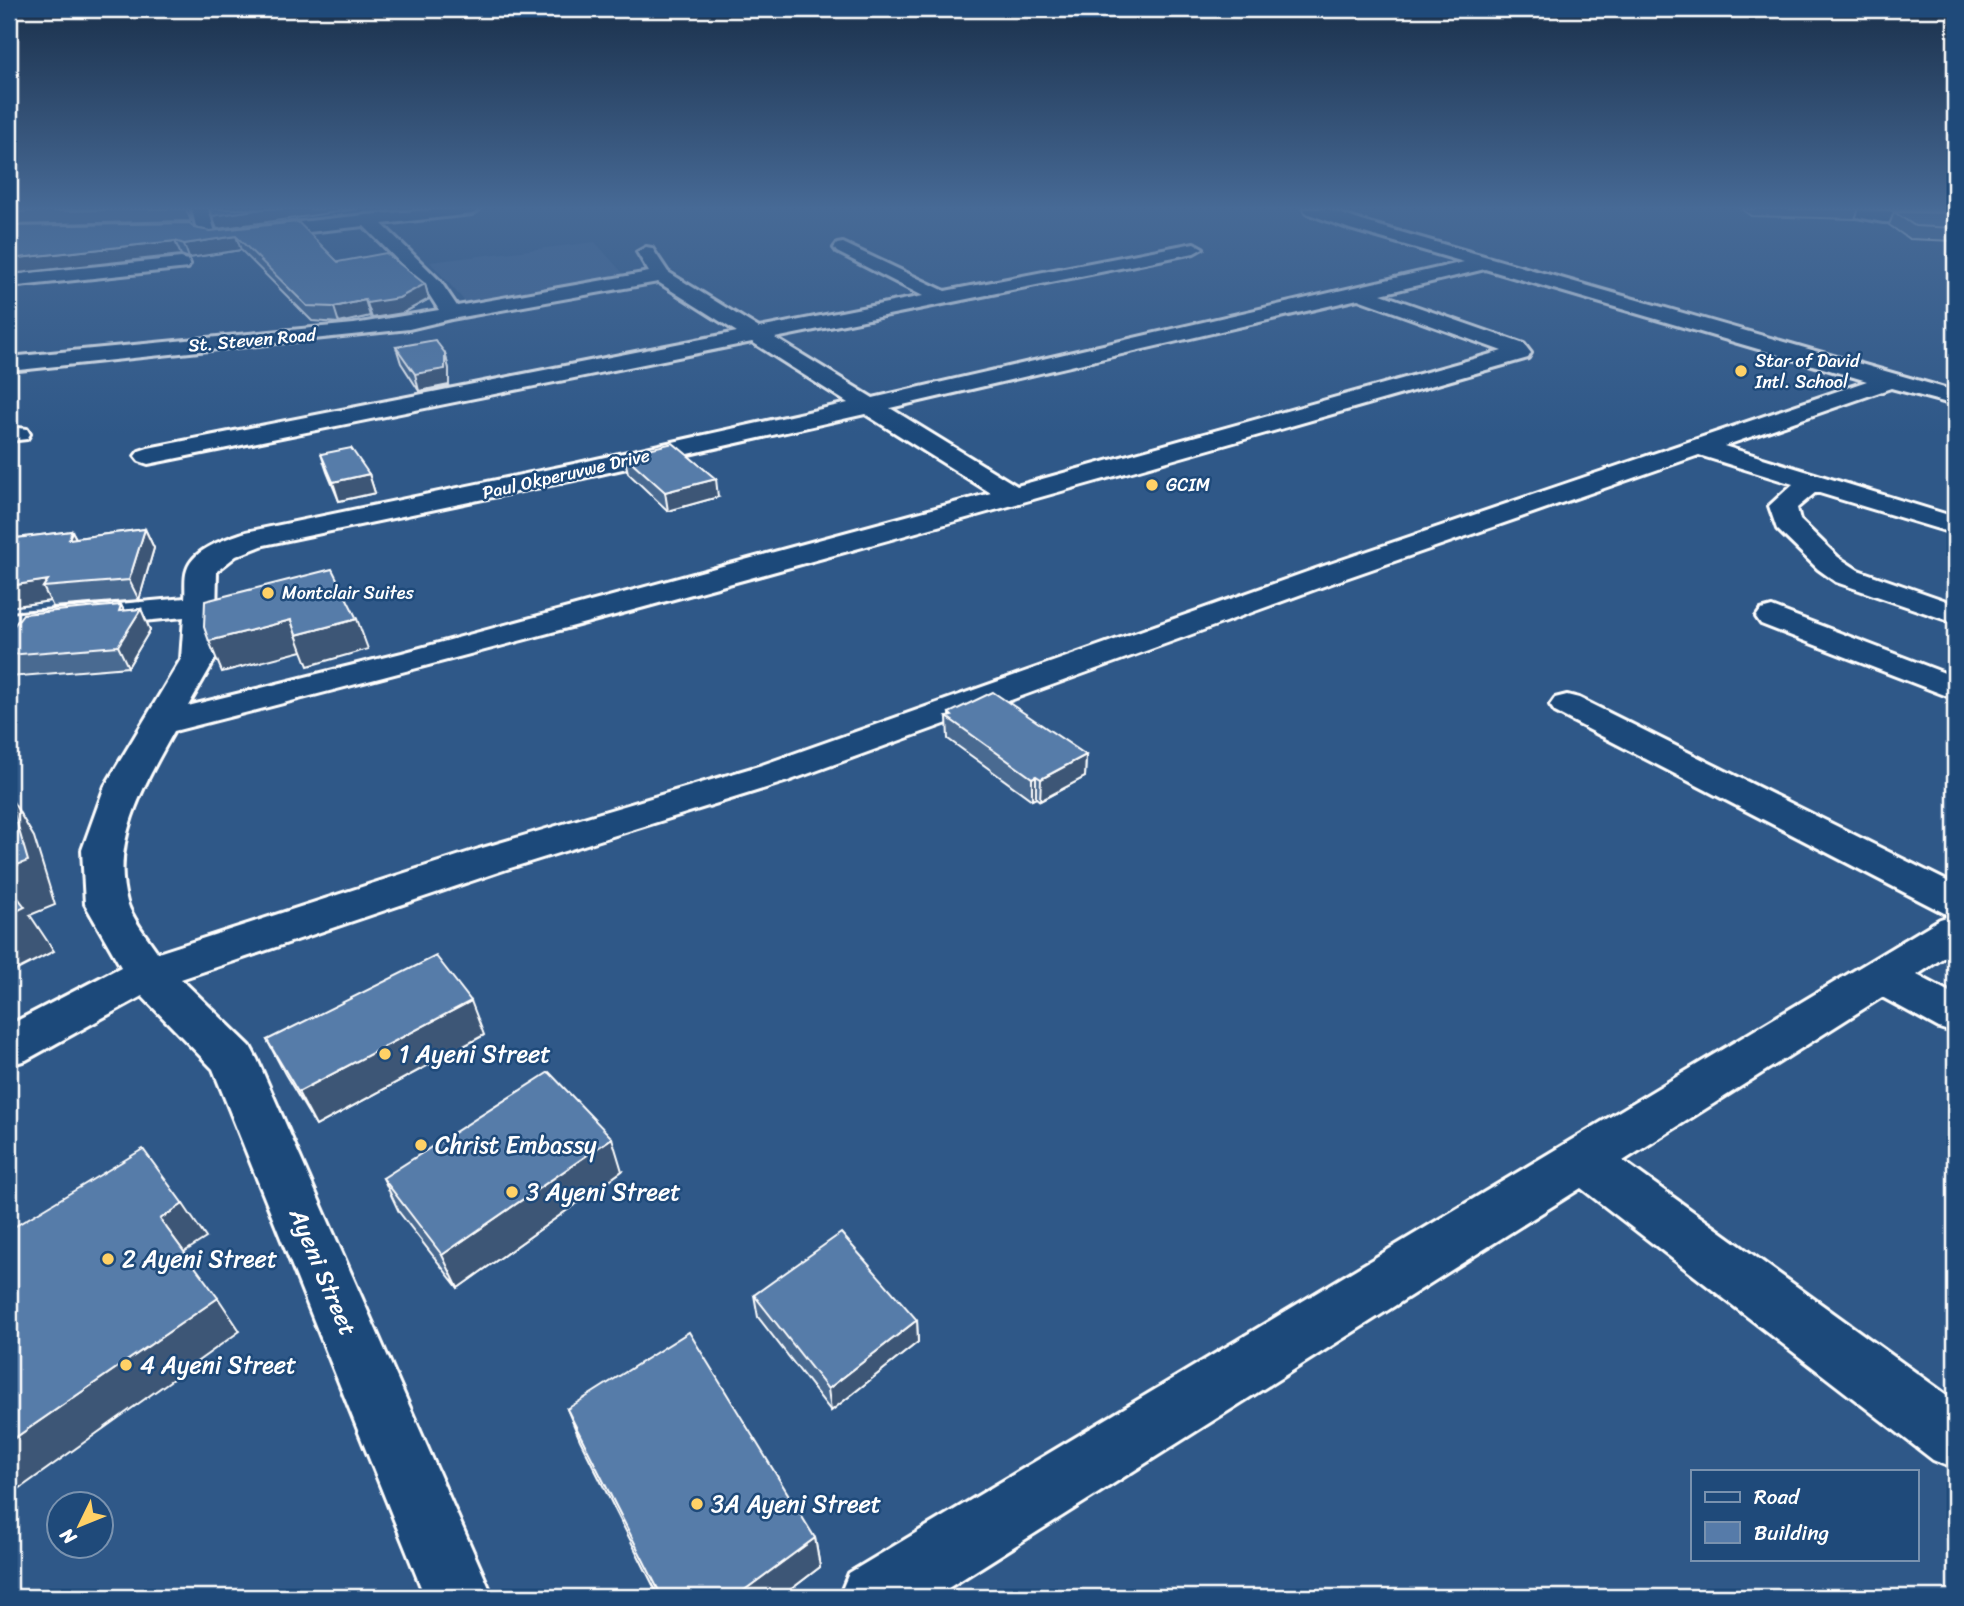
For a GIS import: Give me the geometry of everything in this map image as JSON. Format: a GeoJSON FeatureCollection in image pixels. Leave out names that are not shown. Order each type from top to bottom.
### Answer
{"type":"FeatureCollection","features":[{"type":"Feature","properties":{"kind":"street"},"geometry":{"type":"LineString","coordinates":[[432,284],[451,313]]}},
{"type":"Feature","properties":{"kind":"street","name":"St. Steven Road"},"geometry":{"type":"LineString","coordinates":[[9,364],[409,323],[616,284]]}},
{"type":"Feature","properties":{"kind":"street"},"geometry":{"type":"LineString","coordinates":[[674,284],[1014,496]]}},
{"type":"Feature","properties":{"kind":"street"},"geometry":{"type":"LineString","coordinates":[[915,284],[943,298]]}},
{"type":"Feature","properties":{"kind":"street"},"geometry":{"type":"LineString","coordinates":[[148,456],[1014,284]]}},
{"type":"Feature","properties":{"kind":"street","name":"Paul Okperuvwe Drive"},"geometry":{"type":"LineString","coordinates":[[148,973],[106,904],[102,850],[124,786],[198,659],[202,570],[209,560],[221,551],[256,538],[424,505],[1396,284]]}},
{"type":"Feature","properties":{"kind":"street"},"geometry":{"type":"LineString","coordinates":[[1561,284],[1955,398]]}},
{"type":"Feature","properties":{"kind":"street"},"geometry":{"type":"LineString","coordinates":[[160,724],[414,660],[1520,354],[1516,349],[1359,293]]}},
{"type":"Feature","properties":{"kind":"street"},"geometry":{"type":"LineString","coordinates":[[9,1047],[148,973],[493,859],[775,773],[1319,577],[1890,381]]}},
{"type":"Feature","properties":{"kind":"street"},"geometry":{"type":"LineString","coordinates":[[1696,446],[1953,523]]}},
{"type":"Feature","properties":{"kind":"street"},"geometry":{"type":"LineString","coordinates":[[1812,482],[1783,506],[1787,523],[1828,563],[1847,576],[1955,614]]}},
{"type":"Feature","properties":{"kind":"street"},"geometry":{"type":"LineString","coordinates":[[9,624],[201,606]]}},
{"type":"Feature","properties":{"kind":"street"},"geometry":{"type":"LineString","coordinates":[[1772,617],[1955,689]]}},
{"type":"Feature","properties":{"kind":"street"},"geometry":{"type":"LineString","coordinates":[[1567,705],[1955,903]]}},
{"type":"Feature","properties":{"kind":"street"},"geometry":{"type":"LineString","coordinates":[[873,1597],[1955,930]]}},
{"type":"Feature","properties":{"kind":"street","name":"Ayeni Street"},"geometry":{"type":"LineString","coordinates":[[148,973],[233,1059],[459,1597]]}},
{"type":"Feature","properties":{"kind":"street"},"geometry":{"type":"LineString","coordinates":[[1882,976],[1955,1016]]}},
{"type":"Feature","properties":{"kind":"street"},"geometry":{"type":"LineString","coordinates":[[1583,1160],[1955,1438]]}},
{"type":"Feature","properties":{"kind":"shaded area"},"geometry":{"type":"Polygon","coordinates":[[[449,284],[598,284],[468,305],[449,284]]]}},
{"type":"Feature","properties":{"kind":"building"},"geometry":{"type":"Polygon","coordinates":[[[285,284],[425,284],[399,298],[367,303],[365,300],[334,307],[307,306],[285,284]]]}},
{"type":"Feature","properties":{"kind":"building"},"geometry":{"type":"Polygon","coordinates":[[[435,340],[445,353],[445,369],[415,374],[396,347],[435,340]]]}},
{"type":"Feature","properties":{"kind":"building"},"geometry":{"type":"Polygon","coordinates":[[[673,443],[716,479],[665,492],[624,455],[673,443]]]}},
{"type":"Feature","properties":{"kind":"building"},"geometry":{"type":"Polygon","coordinates":[[[351,448],[369,474],[333,482],[321,454],[351,448]]]}},
{"type":"Feature","properties":{"kind":"building"},"geometry":{"type":"Polygon","coordinates":[[[145,529],[129,580],[43,587],[48,580],[9,586],[9,539],[72,531],[69,539],[145,529]]]}},
{"type":"Feature","properties":{"kind":"building"},"geometry":{"type":"Polygon","coordinates":[[[332,569],[357,619],[296,635],[291,620],[209,641],[204,627],[205,601],[332,569]]]}},
{"type":"Feature","properties":{"kind":"building"},"geometry":{"type":"Polygon","coordinates":[[[121,605],[119,611],[141,609],[118,646],[9,655],[9,632],[23,614],[121,605]]]}},
{"type":"Feature","properties":{"kind":"building"},"geometry":{"type":"Polygon","coordinates":[[[993,692],[1086,755],[1041,779],[1036,776],[1032,778],[947,717],[952,716],[949,713],[993,692]]]}},
{"type":"Feature","properties":{"kind":"building"},"geometry":{"type":"Polygon","coordinates":[[[9,796],[28,861],[9,868],[9,796]]]}},
{"type":"Feature","properties":{"kind":"building"},"geometry":{"type":"Polygon","coordinates":[[[9,886],[25,907],[9,915],[9,886]]]}},
{"type":"Feature","properties":{"kind":"building"},"geometry":{"type":"Polygon","coordinates":[[[436,956],[471,1001],[298,1092],[267,1040],[436,956]]]}},
{"type":"Feature","properties":{"kind":"building"},"geometry":{"type":"Polygon","coordinates":[[[549,1072],[612,1138],[442,1255],[383,1178],[549,1072]]]}},
{"type":"Feature","properties":{"kind":"building"},"geometry":{"type":"Polygon","coordinates":[[[143,1149],[183,1204],[160,1219],[218,1298],[9,1442],[9,1230],[143,1149]]]}},
{"type":"Feature","properties":{"kind":"building"},"geometry":{"type":"Polygon","coordinates":[[[841,1233],[917,1320],[828,1389],[754,1295],[841,1233]]]}},
{"type":"Feature","properties":{"kind":"building","name":"3A Ayeni Street"},"geometry":{"type":"Polygon","coordinates":[[[689,1332],[815,1538],[735,1597],[662,1597],[567,1409],[689,1332]]]}},
{"type":"Feature","properties":{"kind":"place","name":"Star of David Intl. School"},"geometry":{"type":"Point","coordinates":[1741,371]}},
{"type":"Feature","properties":{"kind":"place","name":"GCIM"},"geometry":{"type":"Point","coordinates":[1152,485]}},
{"type":"Feature","properties":{"kind":"place","name":"Montclair Suites"},"geometry":{"type":"Point","coordinates":[268,593]}},
{"type":"Feature","properties":{"kind":"place","name":"1 Ayeni Street"},"geometry":{"type":"Point","coordinates":[385,1054]}},
{"type":"Feature","properties":{"kind":"place","name":"Christ Embassy"},"geometry":{"type":"Point","coordinates":[421,1145]}},
{"type":"Feature","properties":{"kind":"place","name":"3 Ayeni Street"},"geometry":{"type":"Point","coordinates":[512,1192]}},
{"type":"Feature","properties":{"kind":"place","name":"2 Ayeni Street"},"geometry":{"type":"Point","coordinates":[108,1259]}},
{"type":"Feature","properties":{"kind":"place","name":"4 Ayeni Street"},"geometry":{"type":"Point","coordinates":[126,1365]}},
{"type":"Feature","properties":{"kind":"place","name":"3A Ayeni Street"},"geometry":{"type":"Point","coordinates":[697,1504]}}]}
